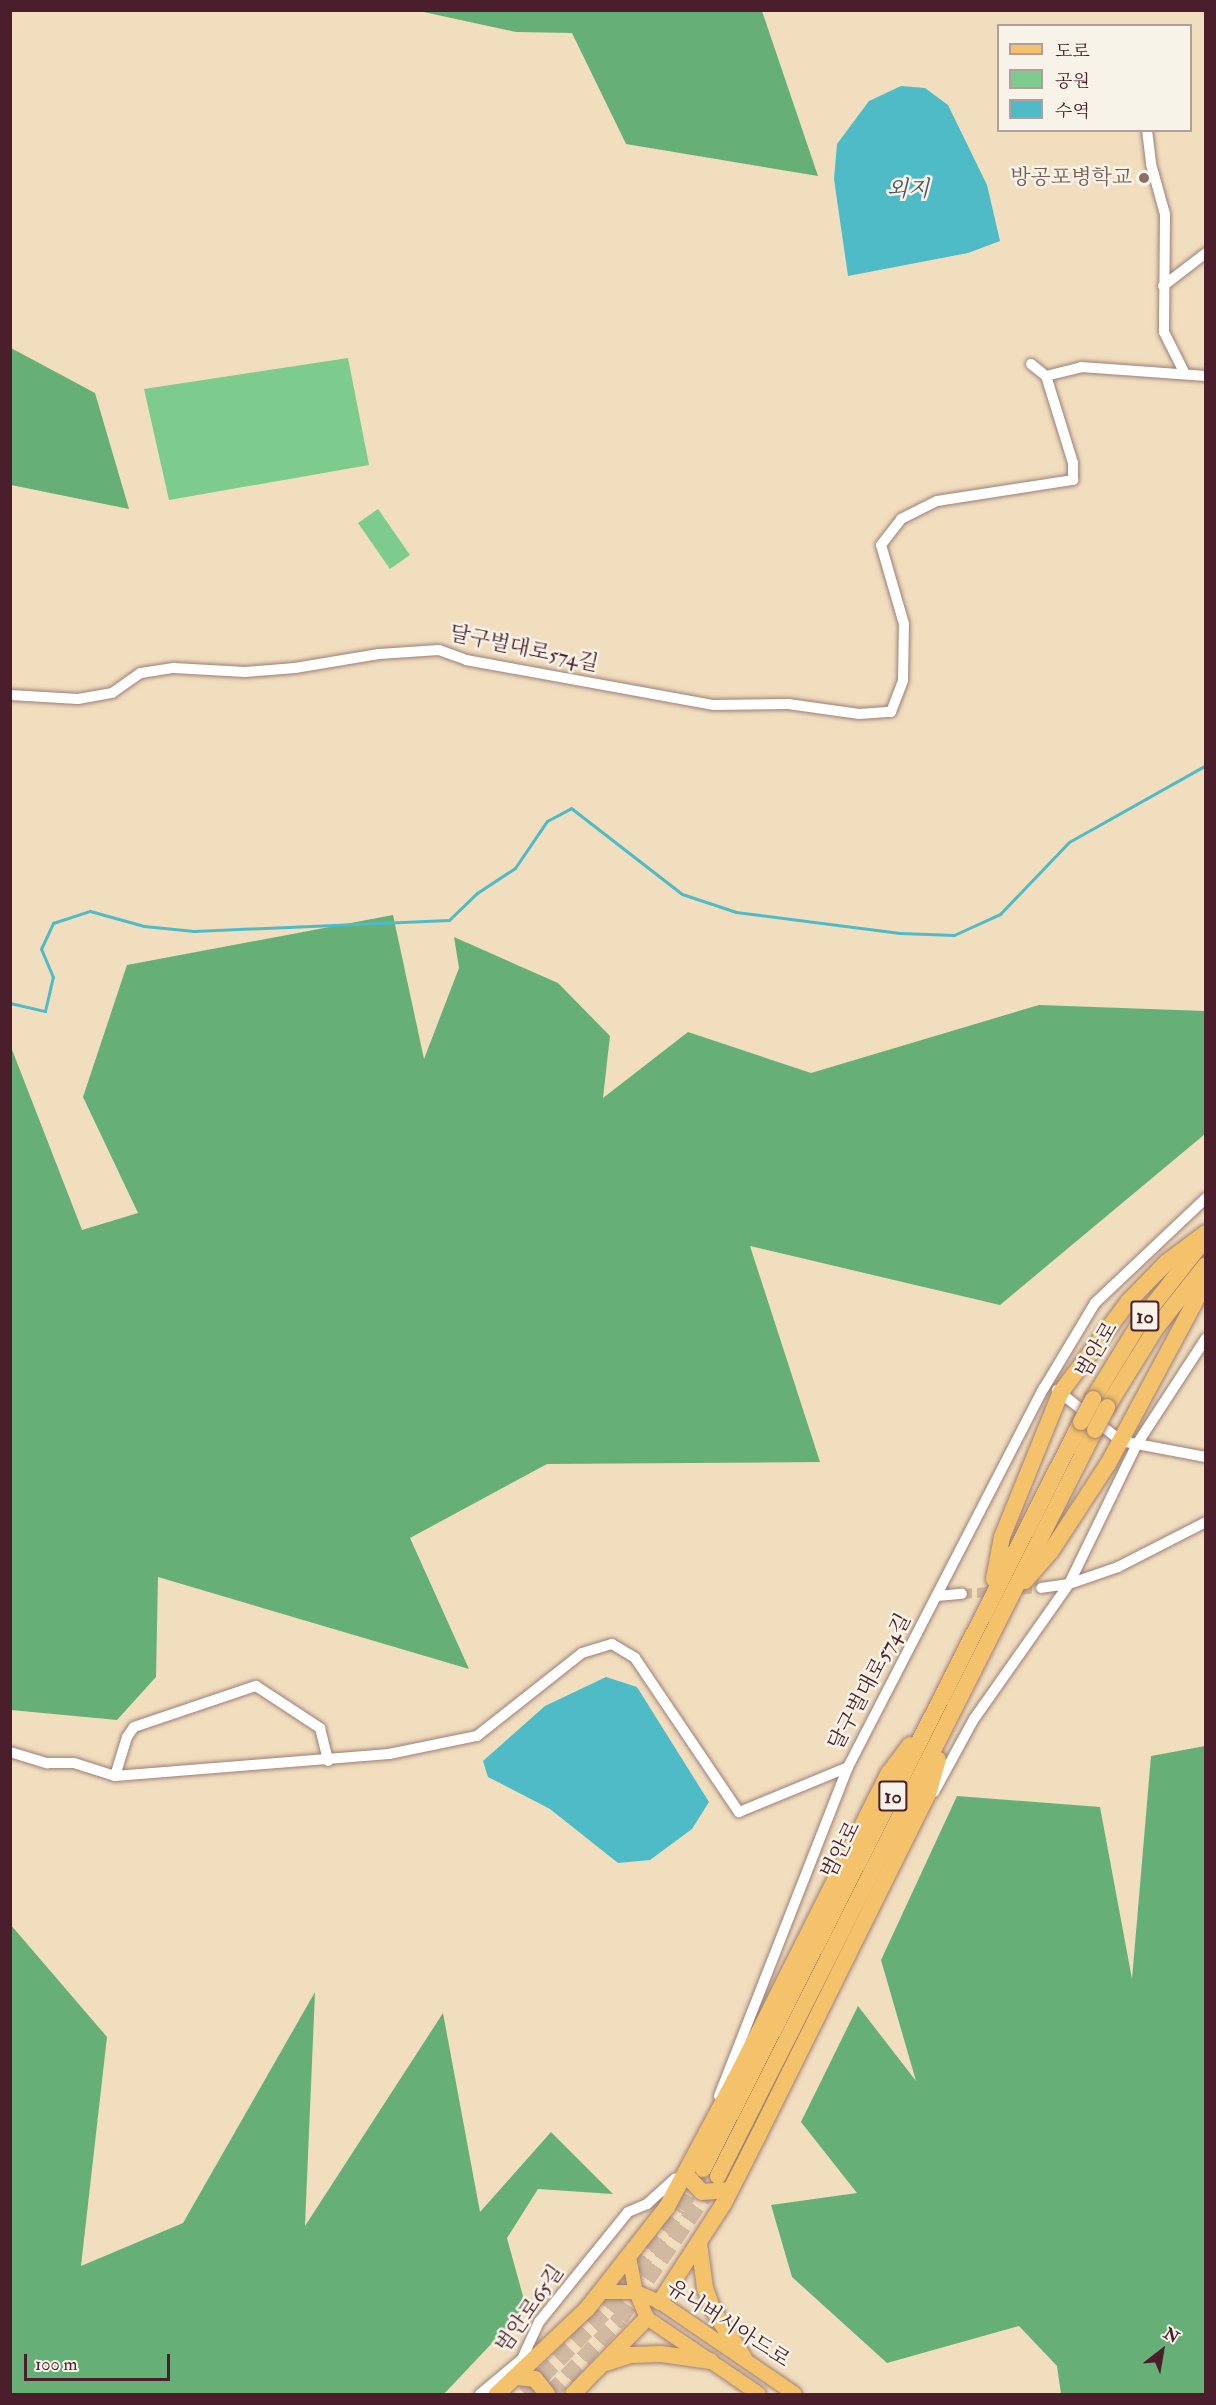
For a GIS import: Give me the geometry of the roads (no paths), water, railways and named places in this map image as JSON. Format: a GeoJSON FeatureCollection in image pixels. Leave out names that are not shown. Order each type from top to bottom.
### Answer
{"type":"FeatureCollection","features":[{"type":"Feature","properties":{"kind":"highway"},"geometry":{"type":"LineString","coordinates":[[991,1599],[1002,1537],[1054,1388],[1128,1302],[1167,1262],[1206,1233]]}},
{"type":"Feature","properties":{"kind":"highway","name":"범안로"},"geometry":{"type":"LineString","coordinates":[[1100,1403],[1142,1319],[1206,1239]]}},
{"type":"Feature","properties":{"kind":"highway","name":"범안로"},"geometry":{"type":"LineString","coordinates":[[1100,1403],[1206,1265]]}},
{"type":"Feature","properties":{"kind":"highway"},"geometry":{"type":"LineString","coordinates":[[1009,1599],[1051,1551],[1129,1442],[1206,1281]]}},
{"type":"Feature","properties":{"kind":"highway","name":"10"},"geometry":{"type":"LineString","coordinates":[[1088,1426],[1100,1403]]}},
{"type":"Feature","properties":{"kind":"highway","name":"범안로"},"geometry":{"type":"LineString","coordinates":[[944,1712],[991,1599],[1088,1426]]}},
{"type":"Feature","properties":{"kind":"highway","name":"범안로"},"geometry":{"type":"LineString","coordinates":[[710,2173],[944,1712],[1009,1599],[1088,1426]]}},
{"type":"Feature","properties":{"kind":"highway"},"geometry":{"type":"LineString","coordinates":[[660,2302],[699,2243],[730,2190],[928,1794],[944,1712]]}},
{"type":"Feature","properties":{"kind":"highway"},"geometry":{"type":"LineString","coordinates":[[497,2394],[518,2377],[603,2292],[686,2175],[889,1773],[944,1712]]}},
{"type":"Feature","properties":{"kind":"highway"},"geometry":{"type":"LineString","coordinates":[[686,2175],[702,2192],[730,2190]]}},
{"type":"Feature","properties":{"kind":"highway"},"geometry":{"type":"LineString","coordinates":[[699,2243],[705,2288],[713,2310],[744,2358]]}},
{"type":"Feature","properties":{"kind":"highway"},"geometry":{"type":"LineString","coordinates":[[573,2394],[606,2363],[647,2318]]}},
{"type":"Feature","properties":{"kind":"highway"},"geometry":{"type":"LineString","coordinates":[[606,2363],[631,2355],[661,2354],[711,2361]]}},
{"type":"Feature","properties":{"kind":"highway"},"geometry":{"type":"LineString","coordinates":[[518,2377],[535,2379],[547,2394]]}},
{"type":"Feature","properties":{"kind":"main road","name":"유니버시아드로"},"geometry":{"type":"LineString","coordinates":[[629,2257],[636,2292],[647,2318],[759,2394]]}},
{"type":"Feature","properties":{"kind":"main road","name":"유니버시아드로"},"geometry":{"type":"LineString","coordinates":[[603,2292],[636,2292],[660,2302],[795,2394]]}},
{"type":"Feature","properties":{"kind":"main road"},"geometry":{"type":"LineString","coordinates":[[647,2318],[660,2302]]}},
{"type":"Feature","properties":{"kind":"street"},"geometry":{"type":"LineString","coordinates":[[1147,132],[1164,214],[1164,332],[1184,372]]}},
{"type":"Feature","properties":{"kind":"street"},"geometry":{"type":"LineString","coordinates":[[1163,286],[1206,253]]}},
{"type":"Feature","properties":{"kind":"street"},"geometry":{"type":"LineString","coordinates":[[1031,364],[1046,376],[1081,367],[1184,372],[1206,376]]}},
{"type":"Feature","properties":{"kind":"street","name":"달구벌대로574길"},"geometry":{"type":"LineString","coordinates":[[10,695],[78,699],[112,693],[141,673],[174,668],[245,672],[295,668],[379,654],[439,650],[466,660],[714,705],[788,704],[859,714],[891,712],[903,680],[904,624],[881,545],[901,519],[937,501],[1073,480],[1073,463],[1046,376]]}},
{"type":"Feature","properties":{"kind":"street","name":"달구벌대로574길"},"geometry":{"type":"LineString","coordinates":[[628,2212],[647,2204],[671,2187],[719,2096],[848,1767],[937,1596],[1054,1388],[1095,1303],[1206,1198]]}},
{"type":"Feature","properties":{"kind":"street"},"geometry":{"type":"LineString","coordinates":[[879,1892],[974,1719],[1069,1584],[1129,1442],[1206,1338]]}},
{"type":"Feature","properties":{"kind":"street"},"geometry":{"type":"LineString","coordinates":[[1054,1388],[1129,1442],[1206,1457]]}},
{"type":"Feature","properties":{"kind":"street"},"geometry":{"type":"LineString","coordinates":[[1041,1588],[1069,1584],[1118,1567],[1206,1522]]}},
{"type":"Feature","properties":{"kind":"street"},"geometry":{"type":"LineString","coordinates":[[937,1596],[962,1594]]}},
{"type":"Feature","properties":{"kind":"street"},"geometry":{"type":"LineString","coordinates":[[10,1752],[47,1763],[75,1763],[115,1776],[328,1761],[477,1736],[582,1653],[612,1644],[635,1658],[740,1812],[848,1767]]}},
{"type":"Feature","properties":{"kind":"street"},"geometry":{"type":"LineString","coordinates":[[115,1776],[127,1737],[134,1727],[256,1686],[320,1728],[328,1761]]}},
{"type":"Feature","properties":{"kind":"street","name":"범안로65길"},"geometry":{"type":"LineString","coordinates":[[480,2394],[522,2359],[539,2322],[628,2212]]}},
{"type":"Feature","properties":{"kind":"water","name":"외지"},"geometry":{"type":"Polygon","coordinates":[[[901,86],[925,88],[948,105],[987,185],[1000,241],[968,253],[848,276],[834,179],[837,144],[869,101],[901,86]]]}},
{"type":"Feature","properties":{"kind":"water"},"geometry":{"type":"Polygon","coordinates":[[[606,1677],[637,1687],[709,1802],[692,1829],[650,1860],[618,1863],[550,1809],[488,1777],[483,1761],[545,1706],[606,1677]]]}},
{"type":"Feature","properties":{"kind":"waterway"},"geometry":{"type":"LineString","coordinates":[[10,1003],[45,1011],[53,977],[41,949],[53,923],[90,911],[144,926],[194,931],[449,920],[477,893],[515,868],[547,821],[571,808],[682,894],[736,912],[900,933],[954,935],[1000,914],[1069,842],[1206,765]]}},
{"type":"Feature","properties":{"kind":"tunnel"},"geometry":{"type":"LineString","coordinates":[[962,1594],[1041,1588]]}},
{"type":"Feature","properties":{"kind":"tunnel"},"geometry":{"type":"LineString","coordinates":[[525,2394],[608,2309],[680,2209],[701,2173]]}},
{"type":"Feature","properties":{"kind":"tunnel"},"geometry":{"type":"LineString","coordinates":[[550,2394],[620,2319],[714,2182]]}},
{"type":"Feature","properties":{"kind":"place","name":"방공포병학교"},"geometry":{"type":"Point","coordinates":[1144,178]}}]}
